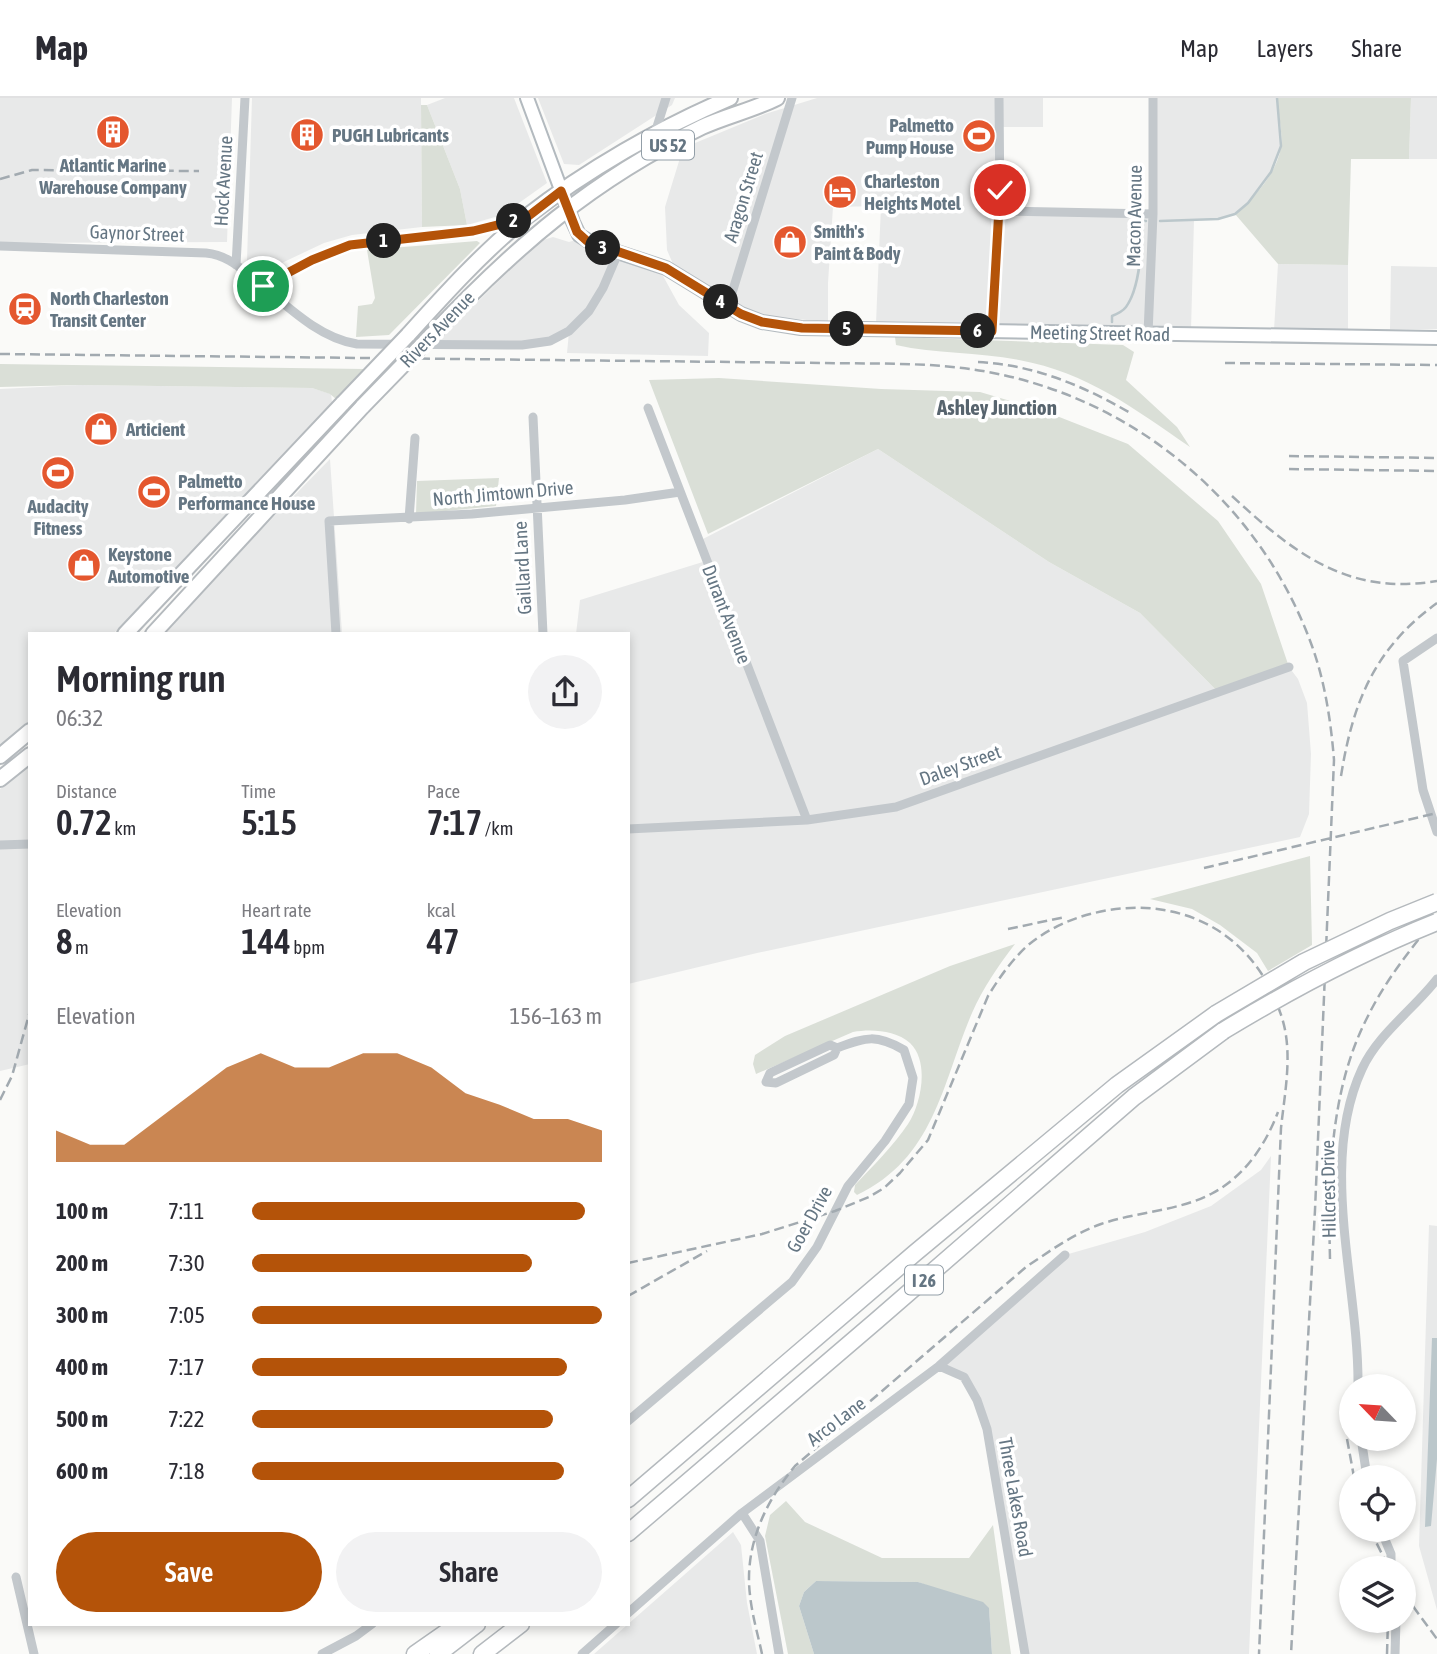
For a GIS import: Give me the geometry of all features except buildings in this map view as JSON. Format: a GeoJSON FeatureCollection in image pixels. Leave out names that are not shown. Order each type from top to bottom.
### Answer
{"type":"FeatureCollection","features":[{"type":"Feature","properties":{"kind":"highway","name":"I 26"},"geometry":{"type":"LineString","coordinates":[[630,1497],[1107,1094],[1216,1014],[1304,962],[1437,902]]}},
{"type":"Feature","properties":{"kind":"highway","name":"I 26"},"geometry":{"type":"LineString","coordinates":[[630,1531],[1134,1097],[1223,1031],[1321,975],[1379,946],[1437,922]]}},
{"type":"Feature","properties":{"kind":"highway"},"geometry":{"type":"LineString","coordinates":[[630,1492],[680,1455]]}},
{"type":"Feature","properties":{"kind":"highway"},"geometry":{"type":"LineString","coordinates":[[415,1654],[455,1626]]}},
{"type":"Feature","properties":{"kind":"highway"},"geometry":{"type":"LineString","coordinates":[[438,1654],[474,1626]]}},
{"type":"Feature","properties":{"kind":"highway"},"geometry":{"type":"LineString","coordinates":[[482,1654],[520,1626]]}},
{"type":"Feature","properties":{"kind":"highway"},"geometry":{"type":"LineString","coordinates":[[493,1654],[521,1626]]}},
{"type":"Feature","properties":{"kind":"main road","name":"Rivers Avenue"},"geometry":{"type":"LineString","coordinates":[[127,632],[471,268],[526,218],[561,191],[679,120],[730,98]]}},
{"type":"Feature","properties":{"kind":"main road","name":"Rivers Avenue"},"geometry":{"type":"LineString","coordinates":[[155,632],[363,406],[490,274],[567,208],[634,164],[693,132],[777,98]]}},
{"type":"Feature","properties":{"kind":"main road"},"geometry":{"type":"LineString","coordinates":[[0,756],[28,733]]}},
{"type":"Feature","properties":{"kind":"main road"},"geometry":{"type":"LineString","coordinates":[[0,779],[28,757]]}},
{"type":"Feature","properties":{"kind":"street","name":"Hock Avenue"},"geometry":{"type":"LineString","coordinates":[[236,265],[245,98]]}},
{"type":"Feature","properties":{"kind":"street"},"geometry":{"type":"LineString","coordinates":[[527,98],[561,191]]}},
{"type":"Feature","properties":{"kind":"street"},"geometry":{"type":"LineString","coordinates":[[655,135],[666,98]]}},
{"type":"Feature","properties":{"kind":"street","name":"Aragon Street"},"geometry":{"type":"LineString","coordinates":[[728,306],[792,98]]}},
{"type":"Feature","properties":{"kind":"street"},"geometry":{"type":"LineString","coordinates":[[992,331],[1000,211],[999,98]]}},
{"type":"Feature","properties":{"kind":"street","name":"Macon Avenue"},"geometry":{"type":"LineString","coordinates":[[1148,334],[1153,214],[1153,98]]}},
{"type":"Feature","properties":{"kind":"street","name":"Meeting Street Road"},"geometry":{"type":"LineString","coordinates":[[561,191],[582,237],[593,244],[666,268],[728,306],[762,322],[802,328],[1437,338]]}},
{"type":"Feature","properties":{"kind":"street"},"geometry":{"type":"LineString","coordinates":[[1000,211],[1153,214]]}},
{"type":"Feature","properties":{"kind":"street"},"geometry":{"type":"LineString","coordinates":[[526,218],[473,231],[350,245],[312,260],[263,286],[310,323],[350,343],[534,344],[559,337],[577,324],[602,290],[618,253]]}},
{"type":"Feature","properties":{"kind":"street","name":"Gaynor Street"},"geometry":{"type":"LineString","coordinates":[[0,246],[206,253],[222,256],[263,286]]}},
{"type":"Feature","properties":{"kind":"street","name":"Durant Avenue"},"geometry":{"type":"LineString","coordinates":[[648,408],[807,820]]}},
{"type":"Feature","properties":{"kind":"street","name":"Gaillard Lane"},"geometry":{"type":"LineString","coordinates":[[533,417],[543,632]]}},
{"type":"Feature","properties":{"kind":"street"},"geometry":{"type":"LineString","coordinates":[[409,519],[415,438]]}},
{"type":"Feature","properties":{"kind":"street","name":"North Jimtown Drive"},"geometry":{"type":"LineString","coordinates":[[336,632],[328,521],[409,519],[625,500],[680,492]]}},
{"type":"Feature","properties":{"kind":"street"},"geometry":{"type":"LineString","coordinates":[[1437,638],[1402,661],[1423,790],[1437,832]]}},
{"type":"Feature","properties":{"kind":"street","name":"Daley Street"},"geometry":{"type":"LineString","coordinates":[[630,829],[807,820],[896,807],[1289,667]]}},
{"type":"Feature","properties":{"kind":"street"},"geometry":{"type":"LineString","coordinates":[[0,845],[28,844]]}},
{"type":"Feature","properties":{"kind":"street","name":"Hillcrest Drive"},"geometry":{"type":"LineString","coordinates":[[1358,1374],[1358,1336],[1348,1263],[1341,1174],[1348,1110],[1362,1068],[1379,1042],[1437,979]]}},
{"type":"Feature","properties":{"kind":"street","name":"Goer Drive"},"geometry":{"type":"LineString","coordinates":[[630,1419],[792,1282],[817,1247],[848,1186],[885,1141],[909,1104],[913,1078],[904,1050],[885,1039],[862,1039],[837,1048],[830,1045],[771,1073],[766,1082],[776,1083],[834,1055],[837,1048]]}},
{"type":"Feature","properties":{"kind":"street","name":"Arco Lane"},"geometry":{"type":"LineString","coordinates":[[630,1611],[742,1513],[939,1366],[1065,1255]]}},
{"type":"Feature","properties":{"kind":"street","name":"Three Lakes Road"},"geometry":{"type":"LineString","coordinates":[[939,1366],[964,1377],[977,1400],[987,1429],[1025,1654]]}},
{"type":"Feature","properties":{"kind":"street"},"geometry":{"type":"LineString","coordinates":[[742,1513],[760,1541],[779,1654]]}},
{"type":"Feature","properties":{"kind":"street"},"geometry":{"type":"LineString","coordinates":[[16,1577],[34,1654]]}},
{"type":"Feature","properties":{"kind":"street"},"geometry":{"type":"LineString","coordinates":[[322,1654],[369,1626]]}},
{"type":"Feature","properties":{"kind":"street"},"geometry":{"type":"LineString","coordinates":[[582,1654],[614,1626]]}},
{"type":"Feature","properties":{"kind":"street"},"geometry":{"type":"LineString","coordinates":[[1395,1654],[1396,1633]]}},
{"type":"Feature","properties":{"kind":"shaded area"},"geometry":{"type":"Polygon","coordinates":[[[0,98],[232,98],[227,242],[0,243],[0,98]]]}},
{"type":"Feature","properties":{"kind":"shaded area"},"geometry":{"type":"Polygon","coordinates":[[[252,98],[421,98],[422,227],[352,235],[324,243],[269,269],[256,271],[250,268],[247,261],[252,98]]]}},
{"type":"Feature","properties":{"kind":"shaded area"},"geometry":{"type":"Polygon","coordinates":[[[445,98],[514,98],[547,183],[502,215],[467,225],[460,189],[427,105],[445,98]]]}},
{"type":"Feature","properties":{"kind":"shaded area"},"geometry":{"type":"Polygon","coordinates":[[[538,98],[675,98],[672,105],[579,165],[564,164],[538,98]]]}},
{"type":"Feature","properties":{"kind":"shaded area"},"geometry":{"type":"Polygon","coordinates":[[[817,98],[1043,98],[1043,127],[999,127],[1000,210],[1153,214],[1153,98],[1277,98],[1281,146],[1271,172],[1248,203],[1235,214],[1218,219],[1194,220],[1191,330],[876,323],[881,206],[833,207],[828,322],[775,317],[751,311],[673,264],[667,250],[665,207],[683,148],[765,114],[817,98]]]}},
{"type":"Feature","properties":{"kind":"shaded area"},"geometry":{"type":"Polygon","coordinates":[[[1277,98],[1411,98],[1409,159],[1351,159],[1348,265],[1278,264],[1235,214],[1264,184],[1279,157],[1281,135],[1277,98]]]}},
{"type":"Feature","properties":{"kind":"shaded area"},"geometry":{"type":"Polygon","coordinates":[[[1411,98],[1437,98],[1437,159],[1409,159],[1411,98]]]}},
{"type":"Feature","properties":{"kind":"shaded area"},"geometry":{"type":"Polygon","coordinates":[[[421,105],[427,105],[460,189],[467,225],[422,227],[421,105]]]}},
{"type":"Feature","properties":{"kind":"shaded area"},"geometry":{"type":"Polygon","coordinates":[[[553,237],[569,242],[582,238],[657,265],[679,305],[709,333],[708,356],[567,353],[569,332],[550,341],[435,344],[525,255],[543,240],[553,237]]]}},
{"type":"Feature","properties":{"kind":"shaded area"},"geometry":{"type":"Polygon","coordinates":[[[477,241],[480,243],[389,335],[356,337],[358,306],[372,304],[375,298],[367,250],[477,241]]]}},
{"type":"Feature","properties":{"kind":"shaded area"},"geometry":{"type":"Polygon","coordinates":[[[1278,264],[1348,265],[1348,331],[1274,330],[1278,264]]]}},
{"type":"Feature","properties":{"kind":"shaded area"},"geometry":{"type":"Polygon","coordinates":[[[1391,266],[1437,267],[1437,329],[1390,329],[1391,266]]]}},
{"type":"Feature","properties":{"kind":"shaded area"},"geometry":{"type":"Polygon","coordinates":[[[895,337],[1123,345],[1134,352],[1126,380],[1177,427],[1190,447],[1109,394],[1067,374],[1019,360],[896,345],[895,337]]]}},
{"type":"Feature","properties":{"kind":"shaded area"},"geometry":{"type":"Polygon","coordinates":[[[0,364],[364,369],[336,399],[312,388],[80,385],[0,387],[0,364]]]}},
{"type":"Feature","properties":{"kind":"shaded area"},"geometry":{"type":"Polygon","coordinates":[[[719,378],[881,389],[980,392],[1044,411],[1128,444],[1218,521],[1261,584],[1289,667],[1218,692],[1140,613],[1049,562],[878,449],[708,534],[649,380],[719,378]]]}},
{"type":"Feature","properties":{"kind":"shaded area"},"geometry":{"type":"Polygon","coordinates":[[[80,385],[312,388],[331,394],[332,402],[115,632],[28,632],[28,724],[0,745],[0,389],[80,385]]]}},
{"type":"Feature","properties":{"kind":"shaded area"},"geometry":{"type":"Polygon","coordinates":[[[878,449],[1049,562],[1140,613],[1218,692],[1289,667],[1298,679],[1307,703],[1311,754],[1309,814],[1300,837],[757,953],[630,984],[630,632],[576,632],[580,600],[706,561],[699,541],[878,449]]]}},
{"type":"Feature","properties":{"kind":"shaded area"},"geometry":{"type":"Polygon","coordinates":[[[330,459],[342,632],[164,632],[330,459]]]}},
{"type":"Feature","properties":{"kind":"shaded area"},"geometry":{"type":"Polygon","coordinates":[[[499,478],[496,506],[416,514],[417,481],[499,478]]]}},
{"type":"Feature","properties":{"kind":"shaded area"},"geometry":{"type":"Polygon","coordinates":[[[28,768],[28,1064],[0,1071],[0,789],[28,768]]]}},
{"type":"Feature","properties":{"kind":"shaded area"},"geometry":{"type":"Polygon","coordinates":[[[1310,856],[1312,945],[1268,971],[1257,953],[1220,925],[1192,909],[1150,899],[1310,856]]]}},
{"type":"Feature","properties":{"kind":"shaded area"},"geometry":{"type":"Polygon","coordinates":[[[1015,944],[991,977],[976,1004],[943,1092],[920,1140],[904,1161],[883,1179],[857,1195],[854,1192],[855,1185],[883,1156],[913,1116],[920,1095],[922,1072],[916,1051],[910,1043],[897,1035],[867,1031],[853,1032],[756,1074],[753,1064],[755,1055],[785,1036],[950,966],[1015,944]]]}},
{"type":"Feature","properties":{"kind":"shaded area"},"geometry":{"type":"Polygon","coordinates":[[[1271,1156],[1249,1654],[1025,1654],[987,1429],[964,1377],[939,1366],[1065,1255],[1145,1232],[1211,1206],[1261,1170],[1271,1156]]]}},
{"type":"Feature","properties":{"kind":"shaded area"},"geometry":{"type":"Polygon","coordinates":[[[1429,1225],[1437,1226],[1437,1610],[1419,1546],[1429,1225]]]}},
{"type":"Feature","properties":{"kind":"shaded area"},"geometry":{"type":"Polygon","coordinates":[[[1432,1338],[1437,1338],[1437,1459],[1431,1526],[1425,1527],[1432,1338]]]}},
{"type":"Feature","properties":{"kind":"shaded area"},"geometry":{"type":"Polygon","coordinates":[[[786,1501],[805,1522],[882,1558],[969,1558],[993,1525],[1011,1654],[992,1654],[989,1609],[918,1582],[816,1581],[804,1592],[799,1606],[814,1654],[788,1654],[765,1536],[770,1515],[786,1501]]]}},
{"type":"Feature","properties":{"kind":"shaded area"},"geometry":{"type":"Polygon","coordinates":[[[733,1532],[741,1545],[747,1603],[757,1654],[594,1654],[626,1626],[630,1626],[630,1622],[733,1532]]]}},
{"type":"Feature","properties":{"kind":"shaded area"},"geometry":{"type":"Polygon","coordinates":[[[816,1581],[918,1582],[983,1602],[989,1608],[992,1654],[814,1654],[799,1606],[804,1592],[816,1581]]]}},
{"type":"Feature","properties":{"kind":"waterway"},"geometry":{"type":"LineString","coordinates":[[1160,221],[1218,219],[1235,214],[1248,203],[1271,172],[1281,146],[1277,98]]}},
{"type":"Feature","properties":{"kind":"waterway"},"geometry":{"type":"LineString","coordinates":[[1112,322],[1112,316],[1126,307],[1131,299],[1141,253],[1142,221],[1146,221]]}},
{"type":"Feature","properties":{"kind":"railway"},"geometry":{"type":"LineString","coordinates":[[0,179],[32,170],[199,171]]}},
{"type":"Feature","properties":{"kind":"railway"},"geometry":{"type":"LineString","coordinates":[[0,354],[884,364],[963,368],[1038,384],[1090,405],[1139,431],[1184,464],[1225,503],[1260,546],[1289,594],[1312,646],[1327,702],[1334,760],[1315,1210],[1291,1654]]}},
{"type":"Feature","properties":{"kind":"railway"},"geometry":{"type":"LineString","coordinates":[[978,362],[1039,372],[1096,394],[1132,414]]}},
{"type":"Feature","properties":{"kind":"railway"},"geometry":{"type":"LineString","coordinates":[[1225,363],[1437,365]]}},
{"type":"Feature","properties":{"kind":"railway"},"geometry":{"type":"LineString","coordinates":[[1289,456],[1437,458]]}},
{"type":"Feature","properties":{"kind":"railway"},"geometry":{"type":"LineString","coordinates":[[1289,469],[1437,471]]}},
{"type":"Feature","properties":{"kind":"railway"},"geometry":{"type":"LineString","coordinates":[[1232,496],[1300,552],[1349,576],[1376,582],[1405,584],[1437,581]]}},
{"type":"Feature","properties":{"kind":"railway"},"geometry":{"type":"LineString","coordinates":[[1341,776],[1352,724],[1370,678],[1398,638],[1437,603]]}},
{"type":"Feature","properties":{"kind":"railway"},"geometry":{"type":"LineString","coordinates":[[1204,868],[1437,813]]}},
{"type":"Feature","properties":{"kind":"railway"},"geometry":{"type":"LineString","coordinates":[[630,1263],[762,1234],[835,1211],[884,1188],[928,1140],[992,989],[1021,952],[1046,933],[1087,915],[1138,908],[1165,910],[1191,917],[1214,928],[1235,943],[1253,962],[1268,985],[1280,1012],[1288,1055],[1281,1128],[1259,1654]]}},
{"type":"Feature","properties":{"kind":"railway"},"geometry":{"type":"LineString","coordinates":[[1008,929],[1065,917]]}},
{"type":"Feature","properties":{"kind":"railway"},"geometry":{"type":"LineString","coordinates":[[1330,1259],[1331,1167],[1345,1075],[1374,1004],[1399,965],[1437,917]]}},
{"type":"Feature","properties":{"kind":"railway"},"geometry":{"type":"LineString","coordinates":[[0,1100],[12,1076],[28,1018]]}},
{"type":"Feature","properties":{"kind":"railway"},"geometry":{"type":"LineString","coordinates":[[762,1654],[751,1602],[750,1560],[766,1510],[795,1466],[1026,1267],[1053,1249],[1101,1224],[1198,1200],[1234,1179],[1260,1148],[1278,1112]]}},
{"type":"Feature","properties":{"kind":"railway"},"geometry":{"type":"LineString","coordinates":[[630,1295],[707,1251]]}},
{"type":"Feature","properties":{"kind":"railway"},"geometry":{"type":"LineString","coordinates":[[1349,1451],[1352,1465]]}},
{"type":"Feature","properties":{"kind":"railway"},"geometry":{"type":"LineString","coordinates":[[1376,1542],[1383,1556]]}},
{"type":"Feature","properties":{"kind":"railway"},"geometry":{"type":"LineString","coordinates":[[1416,1610],[1437,1639]]}},
{"type":"Feature","properties":{"kind":"railway"},"geometry":{"type":"LineString","coordinates":[[1387,1654],[1388,1633]]}},
{"type":"Feature","properties":{"kind":"place","name":"Atlantic Marine Warehouse Company"},"geometry":{"type":"Point","coordinates":[113,132]}},
{"type":"Feature","properties":{"kind":"place","name":"PUGH Lubricants"},"geometry":{"type":"Point","coordinates":[307,135]}},
{"type":"Feature","properties":{"kind":"place","name":"Palmetto Pump House"},"geometry":{"type":"Point","coordinates":[979,136]}},
{"type":"Feature","properties":{"kind":"place","name":"Charleston Heights Motel"},"geometry":{"type":"Point","coordinates":[840,192]}},
{"type":"Feature","properties":{"kind":"place","name":"Smith's Paint & Body"},"geometry":{"type":"Point","coordinates":[790,242]}},
{"type":"Feature","properties":{"kind":"place","name":"North Charleston Transit Center"},"geometry":{"type":"Point","coordinates":[25,309]}},
{"type":"Feature","properties":{"kind":"place","name":"Articient"},"geometry":{"type":"Point","coordinates":[101,429]}},
{"type":"Feature","properties":{"kind":"place","name":"Audacity Fitness"},"geometry":{"type":"Point","coordinates":[58,473]}},
{"type":"Feature","properties":{"kind":"place","name":"Palmetto Performance House"},"geometry":{"type":"Point","coordinates":[154,492]}},
{"type":"Feature","properties":{"kind":"place","name":"Keystone Automotive"},"geometry":{"type":"Point","coordinates":[84,565]}},
{"type":"Feature","properties":{"kind":"district","name":"Ashley Junction"},"geometry":{"type":"Point","coordinates":[997,407]}},
{"type":"Feature","properties":{"kind":"route"},"geometry":{"type":"LineString","coordinates":[[263,286],[312,260],[350,245],[473,231],[526,218],[561,191],[577,232],[587,241],[666,268],[741,314],[762,322],[802,328],[992,331],[1000,190]]}}]}
